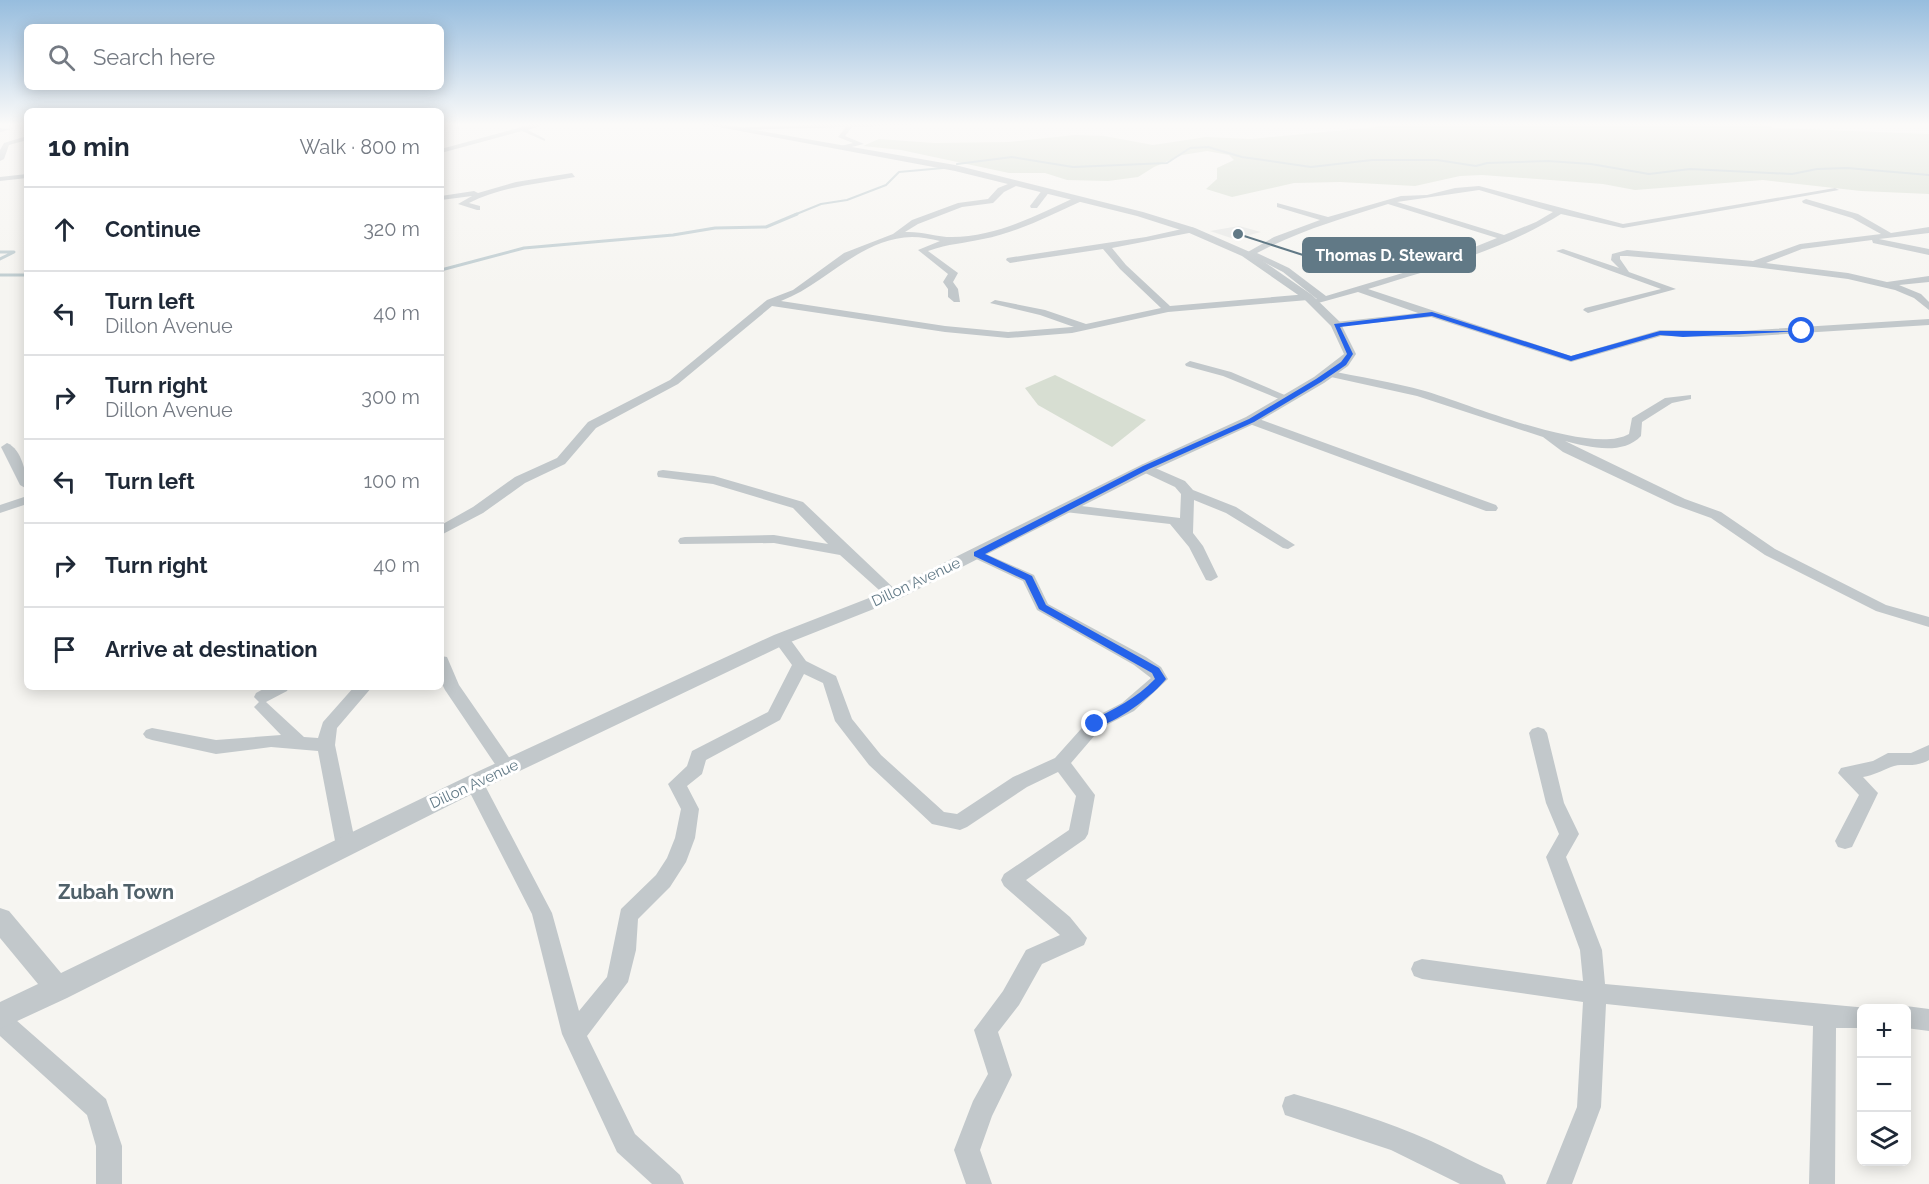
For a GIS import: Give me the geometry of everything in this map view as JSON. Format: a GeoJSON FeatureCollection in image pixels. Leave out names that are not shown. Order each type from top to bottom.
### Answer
{"type":"FeatureCollection","features":[{"type":"Feature","properties":{"kind":"street"},"geometry":{"type":"LineString","coordinates":[[444,198],[555,178]]}},
{"type":"Feature","properties":{"kind":"street","name":"Dillon Avenue"},"geometry":{"type":"LineString","coordinates":[[0,1016],[474,783],[781,639],[893,595],[1146,468],[1251,420],[1343,363],[1350,354],[1336,325],[1316,300],[1246,254],[1191,231],[1079,199],[994,178]]}},
{"type":"Feature","properties":{"kind":"street"},"geometry":{"type":"LineString","coordinates":[[444,529],[478,510],[520,480],[561,461],[592,425],[674,382],[770,302],[796,292],[847,255],[894,236],[915,222],[962,205],[990,201],[1001,190],[1016,184]]}},
{"type":"Feature","properties":{"kind":"street"},"geometry":{"type":"LineString","coordinates":[[1316,300],[1312,292],[1286,270],[1250,253],[1277,239],[1328,220],[1401,198],[1427,197],[1473,188],[1623,226],[1835,190]]}},
{"type":"Feature","properties":{"kind":"street"},"geometry":{"type":"LineString","coordinates":[[1034,207],[1046,191]]}},
{"type":"Feature","properties":{"kind":"street"},"geometry":{"type":"LineString","coordinates":[[462,204],[482,192]]}},
{"type":"Feature","properties":{"kind":"street"},"geometry":{"type":"LineString","coordinates":[[444,199],[477,208]]}},
{"type":"Feature","properties":{"kind":"street"},"geometry":{"type":"LineString","coordinates":[[957,300],[953,297],[953,289],[948,282],[953,273],[922,250],[950,240],[982,237],[1045,215],[1079,199]]}},
{"type":"Feature","properties":{"kind":"street"},"geometry":{"type":"LineString","coordinates":[[1806,201],[1855,216],[1889,235]]}},
{"type":"Feature","properties":{"kind":"street"},"geometry":{"type":"LineString","coordinates":[[1389,202],[1505,238]]}},
{"type":"Feature","properties":{"kind":"street"},"geometry":{"type":"LineString","coordinates":[[1280,205],[1328,220]]}},
{"type":"Feature","properties":{"kind":"street"},"geometry":{"type":"LineString","coordinates":[[770,302],[976,333],[1008,335],[1088,328],[1168,309],[1316,300],[1360,290],[1436,266],[1539,224],[1560,211]]}},
{"type":"Feature","properties":{"kind":"street"},"geometry":{"type":"LineString","coordinates":[[1754,264],[1800,247],[1929,230]]}},
{"type":"Feature","properties":{"kind":"street"},"geometry":{"type":"LineString","coordinates":[[1010,260],[1056,252],[1107,248],[1191,231]]}},
{"type":"Feature","properties":{"kind":"street"},"geometry":{"type":"LineString","coordinates":[[894,236],[914,234],[950,240]]}},
{"type":"Feature","properties":{"kind":"street"},"geometry":{"type":"LineString","coordinates":[[1866,238],[1929,252]]}},
{"type":"Feature","properties":{"kind":"street"},"geometry":{"type":"LineString","coordinates":[[1371,244],[1436,266]]}},
{"type":"Feature","properties":{"kind":"street"},"geometry":{"type":"LineString","coordinates":[[1107,248],[1123,267],[1168,309]]}},
{"type":"Feature","properties":{"kind":"street"},"geometry":{"type":"LineString","coordinates":[[1560,251],[1671,289],[1588,310]]}},
{"type":"Feature","properties":{"kind":"street"},"geometry":{"type":"LineString","coordinates":[[1625,274],[1623,267],[1615,260],[1616,254],[1754,264],[1848,276],[1882,284],[1912,294],[1929,307]]}},
{"type":"Feature","properties":{"kind":"street"},"geometry":{"type":"LineString","coordinates":[[1882,284],[1929,279]]}},
{"type":"Feature","properties":{"kind":"street"},"geometry":{"type":"LineString","coordinates":[[1360,290],[1571,359],[1660,333],[1740,334],[1929,322]]}},
{"type":"Feature","properties":{"kind":"street"},"geometry":{"type":"LineString","coordinates":[[995,303],[1042,312],[1088,328]]}},
{"type":"Feature","properties":{"kind":"street"},"geometry":{"type":"LineString","coordinates":[[1336,325],[1432,314]]}},
{"type":"Feature","properties":{"kind":"street"},"geometry":{"type":"LineString","coordinates":[[1190,364],[1227,374],[1288,399]]}},
{"type":"Feature","properties":{"kind":"street"},"geometry":{"type":"LineString","coordinates":[[1326,373],[1420,393],[1547,434],[1596,444],[1628,441],[1635,436],[1636,421],[1669,400],[1687,397]]}},
{"type":"Feature","properties":{"kind":"street"},"geometry":{"type":"LineString","coordinates":[[1251,420],[1491,508]]}},
{"type":"Feature","properties":{"kind":"street"},"geometry":{"type":"LineString","coordinates":[[1547,434],[1567,449],[1680,502],[1716,515],[1770,552],[1852,594],[1898,615],[1929,622]]}},
{"type":"Feature","properties":{"kind":"street"},"geometry":{"type":"LineString","coordinates":[[8,447],[24,475]]}},
{"type":"Feature","properties":{"kind":"street"},"geometry":{"type":"LineString","coordinates":[[1146,468],[1180,484],[1188,493],[1231,510],[1288,545]]}},
{"type":"Feature","properties":{"kind":"street"},"geometry":{"type":"LineString","coordinates":[[663,474],[714,480],[782,498],[798,505],[893,595]]}},
{"type":"Feature","properties":{"kind":"street"},"geometry":{"type":"LineString","coordinates":[[1186,533],[1188,493]]}},
{"type":"Feature","properties":{"kind":"street"},"geometry":{"type":"LineString","coordinates":[[0,509],[24,501]]}},
{"type":"Feature","properties":{"kind":"street"},"geometry":{"type":"LineString","coordinates":[[1065,508],[1174,520],[1196,546],[1211,577]]}},
{"type":"Feature","properties":{"kind":"street"},"geometry":{"type":"LineString","coordinates":[[685,541],[774,540],[846,552]]}},
{"type":"Feature","properties":{"kind":"street"},"geometry":{"type":"LineString","coordinates":[[781,639],[800,665],[830,680],[844,721],[875,759],[939,819],[960,822],[1020,782],[1061,763],[1095,724],[1128,707],[1160,679],[1155,671],[1140,661],[1042,607],[1029,578],[977,554]]}},
{"type":"Feature","properties":{"kind":"street"},"geometry":{"type":"LineString","coordinates":[[574,1034],[617,982],[625,950],[628,915],[663,881],[686,838],[690,809],[677,784],[696,769],[698,756],[774,716],[800,665]]}},
{"type":"Feature","properties":{"kind":"street"},"geometry":{"type":"LineString","coordinates":[[444,668],[451,686],[507,768]]}},
{"type":"Feature","properties":{"kind":"street"},"geometry":{"type":"LineString","coordinates":[[277,690],[262,702],[300,744]]}},
{"type":"Feature","properties":{"kind":"street"},"geometry":{"type":"LineString","coordinates":[[346,846],[326,745],[329,726],[361,690]]}},
{"type":"Feature","properties":{"kind":"street"},"geometry":{"type":"LineString","coordinates":[[1538,733],[1555,803],[1569,834],[1556,857],[1592,950],[1595,993],[1589,1107],[1559,1184]]}},
{"type":"Feature","properties":{"kind":"street"},"geometry":{"type":"LineString","coordinates":[[153,734],[216,747],[271,741],[326,745]]}},
{"type":"Feature","properties":{"kind":"street"},"geometry":{"type":"LineString","coordinates":[[1845,841],[1869,793],[1847,773],[1878,767],[1888,760],[1914,759],[1929,752]]}},
{"type":"Feature","properties":{"kind":"street"},"geometry":{"type":"LineString","coordinates":[[980,1184],[967,1150],[982,1110],[1000,1075],[986,1030],[1011,999],[1034,957],[1076,938],[1063,923],[1011,880],[1078,834],[1086,795],[1061,763]]}},
{"type":"Feature","properties":{"kind":"street"},"geometry":{"type":"LineString","coordinates":[[474,783],[542,913],[574,1034],[626,1143],[671,1184]]}},
{"type":"Feature","properties":{"kind":"street"},"geometry":{"type":"LineString","coordinates":[[0,919],[58,989]]}},
{"type":"Feature","properties":{"kind":"street"},"geometry":{"type":"LineString","coordinates":[[1422,969],[1595,993],[1825,1017],[1857,1017]]}},
{"type":"Feature","properties":{"kind":"street"},"geometry":{"type":"LineString","coordinates":[[1822,1184],[1825,1017]]}},
{"type":"Feature","properties":{"kind":"street"},"geometry":{"type":"LineString","coordinates":[[1911,1018],[1929,1020]]}},
{"type":"Feature","properties":{"kind":"street"},"geometry":{"type":"LineString","coordinates":[[0,1021],[98,1108],[109,1146],[109,1184]]}},
{"type":"Feature","properties":{"kind":"street"},"geometry":{"type":"LineString","coordinates":[[1294,1106],[1385,1135],[1425,1152],[1475,1179],[1493,1184]]}},
{"type":"Feature","properties":{"kind":"shaded area"},"geometry":{"type":"Polygon","coordinates":[[[1062,178],[1129,178],[1108,181],[1062,178]]]}},
{"type":"Feature","properties":{"kind":"shaded area"},"geometry":{"type":"Polygon","coordinates":[[[1450,178],[1415,186],[1340,182],[1294,183],[1232,197],[1206,189],[1217,179],[1450,178]]]}},
{"type":"Feature","properties":{"kind":"shaded area"},"geometry":{"type":"Polygon","coordinates":[[[1526,178],[1929,178],[1929,194],[1861,191],[1763,180],[1635,190],[1603,184],[1526,178]]]}},
{"type":"Feature","properties":{"kind":"shaded area"},"geometry":{"type":"Polygon","coordinates":[[[1239,226],[1261,232],[1234,239],[1210,231],[1239,226]]]}},
{"type":"Feature","properties":{"kind":"shaded area"},"geometry":{"type":"Polygon","coordinates":[[[1055,375],[1146,420],[1112,447],[1038,405],[1025,388],[1055,375]]]}},
{"type":"Feature","properties":{"kind":"waterway"},"geometry":{"type":"LineString","coordinates":[[794,215],[821,204],[847,200],[886,185],[893,178]]}},
{"type":"Feature","properties":{"kind":"waterway"},"geometry":{"type":"LineString","coordinates":[[444,269],[524,248],[673,235],[715,228],[766,227],[797,214]]}},
{"type":"Feature","properties":{"kind":"waterway"},"geometry":{"type":"LineString","coordinates":[[0,252],[14,252],[0,259]]}},
{"type":"Feature","properties":{"kind":"waterway"},"geometry":{"type":"LineString","coordinates":[[0,275],[24,275]]}},
{"type":"Feature","properties":{"kind":"place","name":"Thomas D. Steward"},"geometry":{"type":"Point","coordinates":[1238,234]}},
{"type":"Feature","properties":{"kind":"district","name":"Zubah Town"},"geometry":{"type":"Point","coordinates":[116,892]}},
{"type":"Feature","properties":{"kind":"route"},"geometry":{"type":"LineString","coordinates":[[1095,724],[1128,707],[1151,690],[1160,679],[1155,671],[1042,607],[1029,578],[977,554],[1146,468],[1266,413],[1319,380],[1343,363],[1350,354],[1336,325],[1432,314],[1571,359],[1660,333],[1683,335],[1802,331]]}}]}
